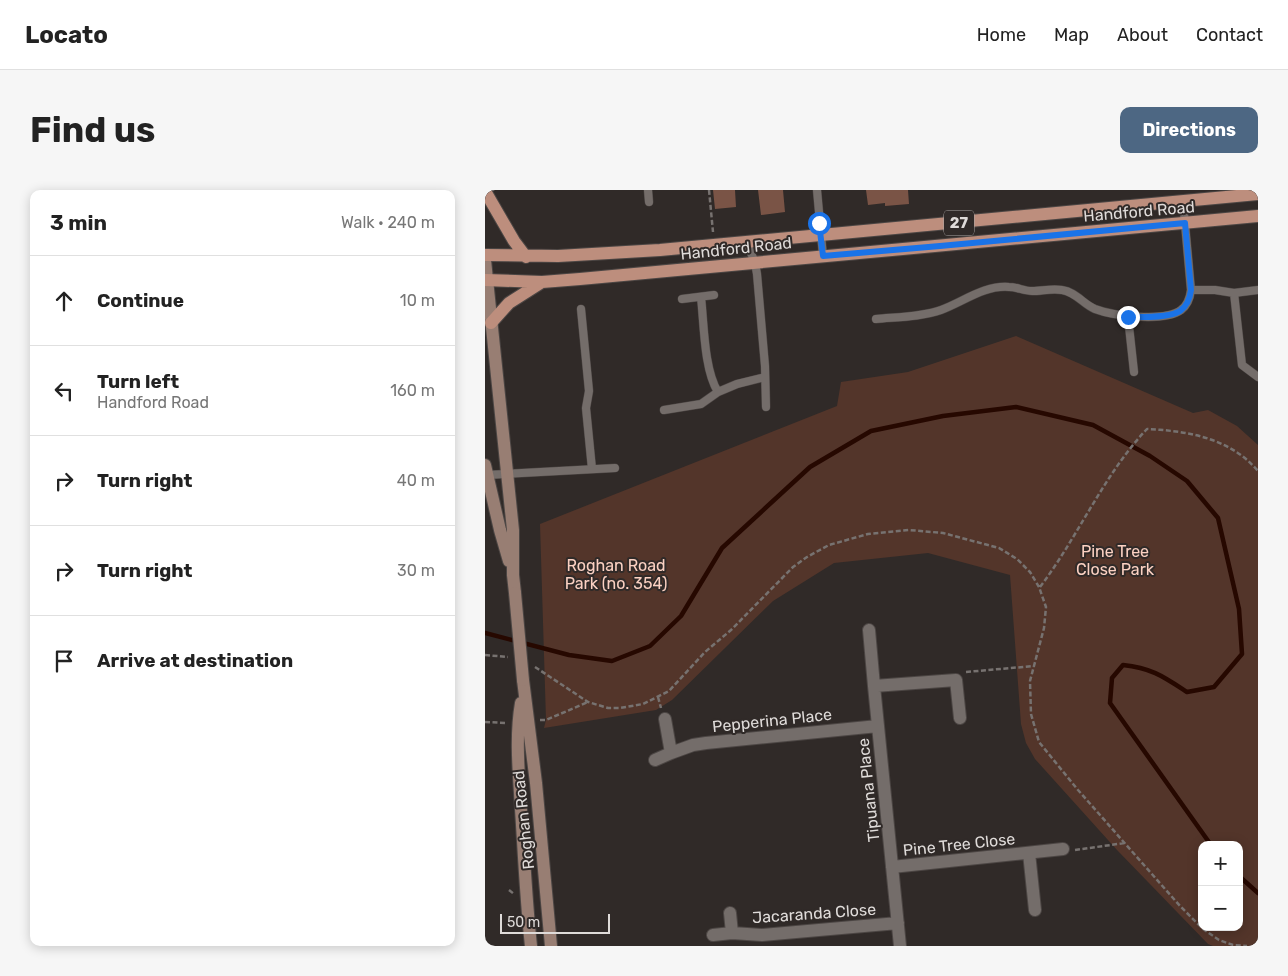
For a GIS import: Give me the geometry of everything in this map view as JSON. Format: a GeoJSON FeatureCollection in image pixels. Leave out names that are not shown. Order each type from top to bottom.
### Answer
{"type":"FeatureCollection","features":[{"type":"Feature","properties":{"kind":"main road"},"geometry":{"type":"LineString","coordinates":[[485,191],[514,241],[527,256]]}},
{"type":"Feature","properties":{"kind":"main road","name":"Handford Road"},"geometry":{"type":"LineString","coordinates":[[485,255],[527,256],[660,250],[1258,194]]}},
{"type":"Feature","properties":{"kind":"main road","name":"Handford Road"},"geometry":{"type":"LineString","coordinates":[[486,280],[542,282],[1258,216]]}},
{"type":"Feature","properties":{"kind":"main road","name":"Roghan Road"},"geometry":{"type":"LineString","coordinates":[[485,260],[513,530],[513,575],[523,685],[536,783],[551,946]]}},
{"type":"Feature","properties":{"kind":"main road"},"geometry":{"type":"LineString","coordinates":[[491,324],[509,303],[542,282]]}},
{"type":"Feature","properties":{"kind":"main road","name":"Roghan Road"},"geometry":{"type":"LineString","coordinates":[[486,470],[513,575]]}},
{"type":"Feature","properties":{"kind":"main road","name":"Roghan Road"},"geometry":{"type":"LineString","coordinates":[[523,685],[518,724],[519,766],[525,881],[531,946]]}},
{"type":"Feature","properties":{"kind":"street","name":"Tipuana Place"},"geometry":{"type":"LineString","coordinates":[[869,630],[900,946]]}},
{"type":"Feature","properties":{"kind":"street"},"geometry":{"type":"LineString","coordinates":[[873,686],[955,680],[960,718]]}},
{"type":"Feature","properties":{"kind":"street"},"geometry":{"type":"LineString","coordinates":[[665,719],[671,753]]}},
{"type":"Feature","properties":{"kind":"street","name":"Pepperina Place"},"geometry":{"type":"LineString","coordinates":[[655,760],[671,753],[706,743],[877,726]]}},
{"type":"Feature","properties":{"kind":"street","name":"Pine Tree Close"},"geometry":{"type":"LineString","coordinates":[[893,867],[1063,850]]}},
{"type":"Feature","properties":{"kind":"street","name":"Pine Tree Close"},"geometry":{"type":"LineString","coordinates":[[1029,853],[1035,910]]}},
{"type":"Feature","properties":{"kind":"street","name":"Jacaranda Close"},"geometry":{"type":"LineString","coordinates":[[730,913],[732,933]]}},
{"type":"Feature","properties":{"kind":"street","name":"Jacaranda Close"},"geometry":{"type":"LineString","coordinates":[[713,935],[732,933],[762,935],[898,923]]}},
{"type":"Feature","properties":{"kind":"lane"},"geometry":{"type":"LineString","coordinates":[[648,190],[649,202]]}},
{"type":"Feature","properties":{"kind":"lane"},"geometry":{"type":"LineString","coordinates":[[817,190],[823,256]]}},
{"type":"Feature","properties":{"kind":"lane"},"geometry":{"type":"LineString","coordinates":[[876,319],[913,316],[940,310],[980,292],[1008,287],[1031,291],[1046,289],[1063,290],[1073,293],[1094,309],[1128,317],[1158,316],[1180,311],[1190,300],[1191,290],[1183,202]]}},
{"type":"Feature","properties":{"kind":"lane"},"geometry":{"type":"LineString","coordinates":[[747,243],[755,263],[760,299],[766,407]]}},
{"type":"Feature","properties":{"kind":"lane"},"geometry":{"type":"LineString","coordinates":[[1191,290],[1215,290],[1234,293],[1258,290]]}},
{"type":"Feature","properties":{"kind":"lane"},"geometry":{"type":"LineString","coordinates":[[1234,293],[1242,364],[1258,377]]}},
{"type":"Feature","properties":{"kind":"lane"},"geometry":{"type":"LineString","coordinates":[[682,298],[715,295]]}},
{"type":"Feature","properties":{"kind":"lane"},"geometry":{"type":"LineString","coordinates":[[701,297],[709,372],[713,385],[718,392]]}},
{"type":"Feature","properties":{"kind":"lane"},"geometry":{"type":"LineString","coordinates":[[581,309],[589,391],[585,408],[592,469]]}},
{"type":"Feature","properties":{"kind":"lane"},"geometry":{"type":"LineString","coordinates":[[1128,317],[1133,372]]}},
{"type":"Feature","properties":{"kind":"lane"},"geometry":{"type":"LineString","coordinates":[[664,410],[701,404],[718,392],[737,384],[765,377]]}},
{"type":"Feature","properties":{"kind":"lane"},"geometry":{"type":"LineString","coordinates":[[486,470],[507,473],[615,468]]}},
{"type":"Feature","properties":{"kind":"path"},"geometry":{"type":"LineString","coordinates":[[709,190],[713,232]]}},
{"type":"Feature","properties":{"kind":"path"},"geometry":{"type":"LineString","coordinates":[[1039,587],[1057,565],[1126,454],[1147,429],[1189,432],[1211,440],[1239,453],[1258,471]]}},
{"type":"Feature","properties":{"kind":"path"},"geometry":{"type":"LineString","coordinates":[[955,680],[964,672],[1034,666]]}},
{"type":"Feature","properties":{"kind":"path"},"geometry":{"type":"LineString","coordinates":[[539,721],[546,720],[588,702]]}},
{"type":"Feature","properties":{"kind":"path"},"geometry":{"type":"LineString","coordinates":[[485,722],[513,724]]}},
{"type":"Feature","properties":{"kind":"path"},"geometry":{"type":"LineString","coordinates":[[1063,850],[1125,843]]}},
{"type":"Feature","properties":{"kind":"green space"},"geometry":{"type":"Polygon","coordinates":[[[1016,336],[1193,413],[1208,410],[1237,426],[1258,445],[1258,946],[1213,946],[1208,944],[1117,850],[1035,759],[1026,743],[1021,724],[1010,575],[928,553],[834,563],[773,601],[672,700],[656,710],[544,728],[546,720],[540,524],[837,406],[841,382],[908,372],[1016,336]]]}},
{"type":"Feature","properties":{"kind":"building"},"geometry":{"type":"Polygon","coordinates":[[[713,190],[735,190],[736,207],[715,209],[713,190]]]}},
{"type":"Feature","properties":{"kind":"building"},"geometry":{"type":"Polygon","coordinates":[[[758,190],[783,190],[785,212],[761,215],[758,190]]]}},
{"type":"Feature","properties":{"kind":"building"},"geometry":{"type":"Polygon","coordinates":[[[866,190],[908,190],[909,204],[885,206],[885,203],[868,205],[866,190]]]}},
{"type":"Feature","properties":{"kind":"waterway"},"geometry":{"type":"LineString","coordinates":[[485,633],[569,655],[612,661],[650,646],[681,616],[722,548],[810,467],[871,431],[943,416],[1016,407],[1093,425],[1150,456],[1187,481],[1218,518],[1239,609],[1242,654],[1214,687],[1187,692],[1150,671],[1123,665],[1112,678],[1110,703],[1208,841]]}},
{"type":"Feature","properties":{"kind":"waterway"},"geometry":{"type":"LineString","coordinates":[[1243,880],[1258,893]]}},
{"type":"Feature","properties":{"kind":"route"},"geometry":{"type":"LineString","coordinates":[[819,223],[823,256],[1185,223],[1191,290],[1190,300],[1180,311],[1158,316],[1128,317]]}},
{"type":"Feature","properties":{"kind":"park label","name":"Pine Tree Close Park"},"geometry":{"type":"Point","coordinates":[1115,560]}},
{"type":"Feature","properties":{"kind":"park label","name":"Roghan Road Park (no. 354)"},"geometry":{"type":"Point","coordinates":[616,574]}}]}
